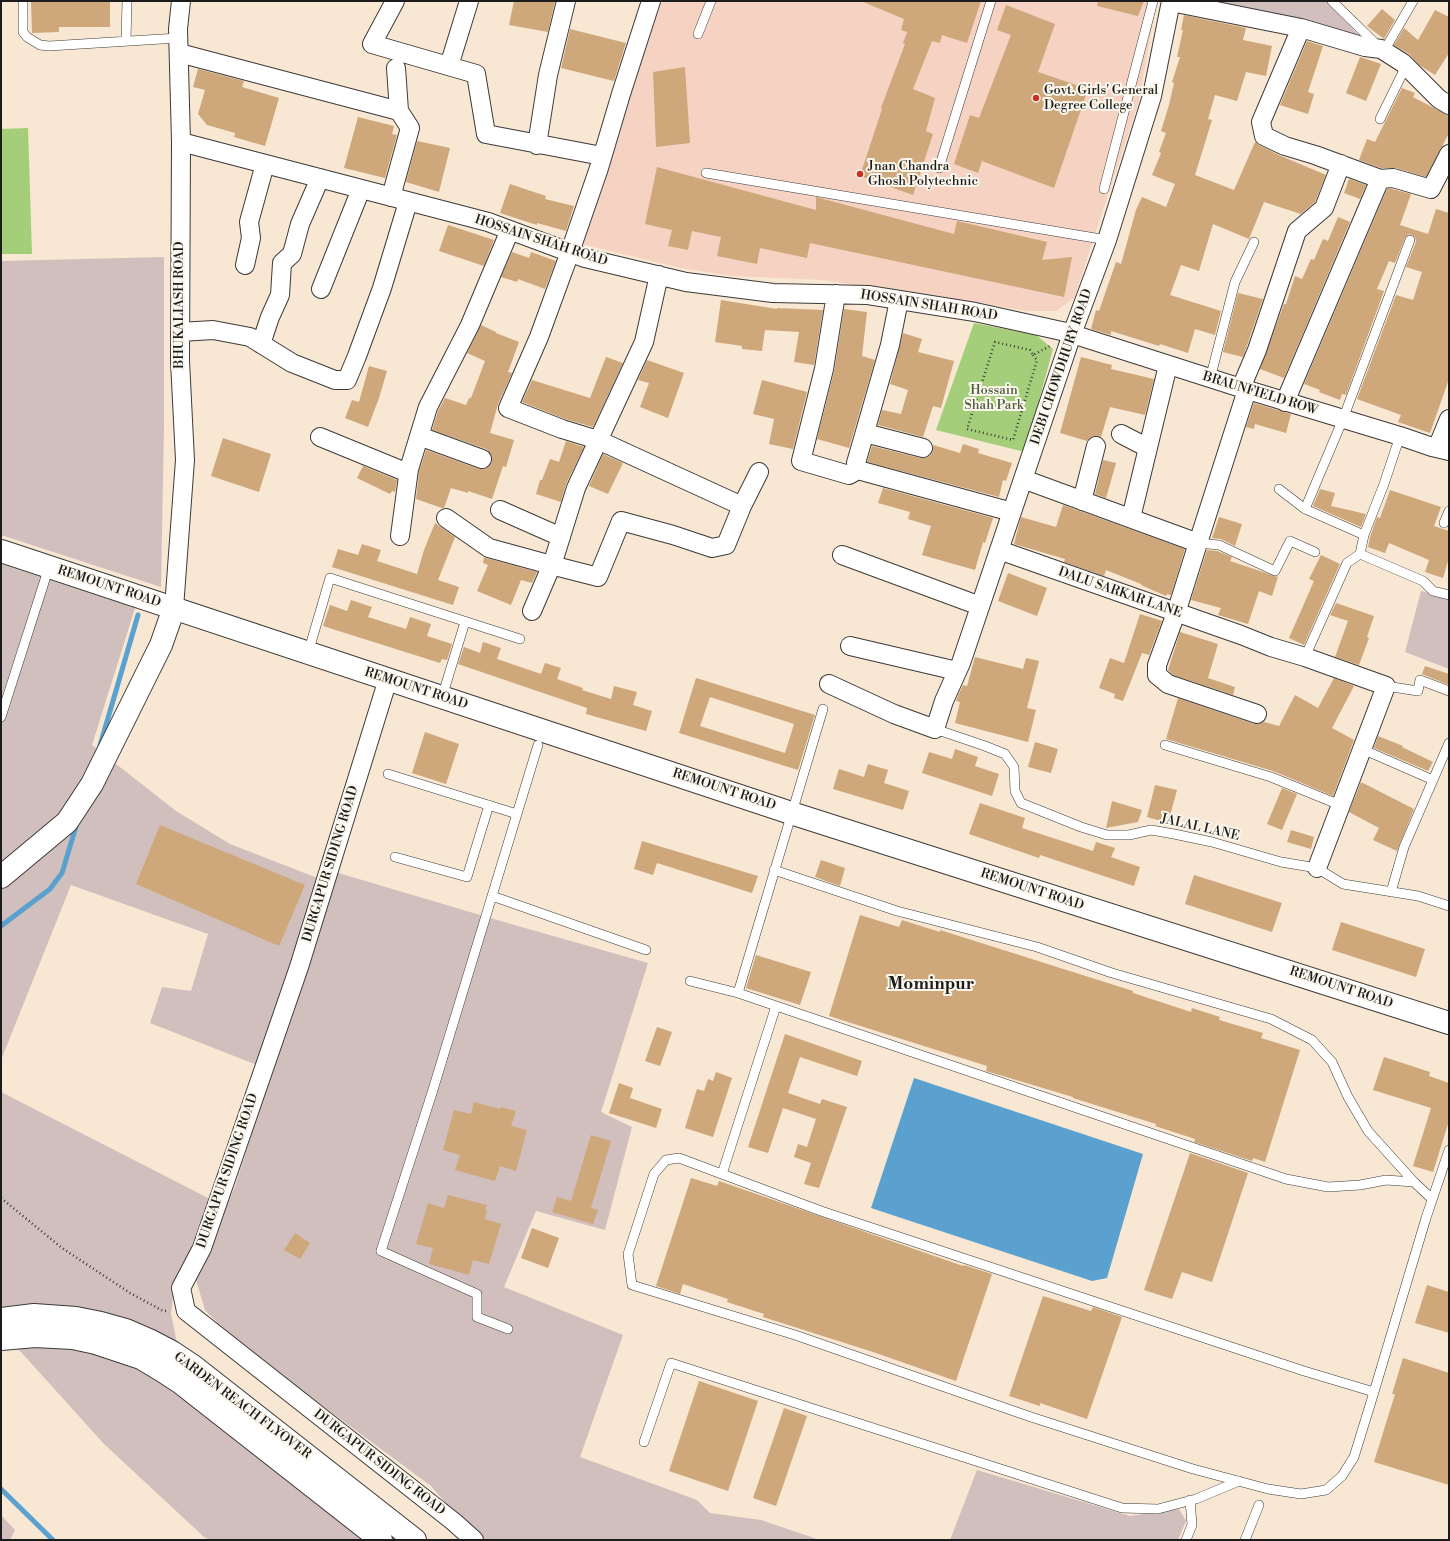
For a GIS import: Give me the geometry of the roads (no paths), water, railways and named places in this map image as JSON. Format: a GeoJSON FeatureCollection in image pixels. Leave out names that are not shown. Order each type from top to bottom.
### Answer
{"type":"FeatureCollection","features":[{"type":"Feature","properties":{"kind":"street","name":"BHUKALIASH ROAD"},"geometry":{"type":"LineString","coordinates":[[174,608],[185,460],[180,361],[181,142],[178,45],[181,1]]}},
{"type":"Feature","properties":{"kind":"street"},"geometry":{"type":"LineString","coordinates":[[395,1],[372,44],[476,74],[486,134],[537,145],[602,156]]}},
{"type":"Feature","properties":{"kind":"street"},"geometry":{"type":"LineString","coordinates":[[449,66],[469,1]]}},
{"type":"Feature","properties":{"kind":"street"},"geometry":{"type":"LineString","coordinates":[[537,145],[548,75],[566,1]]}},
{"type":"Feature","properties":{"kind":"street"},"geometry":{"type":"LineString","coordinates":[[651,1],[570,252],[539,337],[508,408],[562,429],[598,440],[742,506]]}},
{"type":"Feature","properties":{"kind":"street"},"geometry":{"type":"LineString","coordinates":[[1165,1],[1301,28],[1365,47],[1382,50],[1406,66],[1439,99],[1449,105]]}},
{"type":"Feature","properties":{"kind":"street","name":"DEBI CHOWDHURY ROAD"},"geometry":{"type":"LineString","coordinates":[[936,729],[944,702],[957,671],[980,606],[1072,334],[1107,240],[1152,96],[1165,1]]}},
{"type":"Feature","properties":{"kind":"street"},"geometry":{"type":"LineString","coordinates":[[1301,28],[1261,122],[1264,136],[1284,146],[1380,179],[1393,178],[1431,189],[1449,154]]}},
{"type":"Feature","properties":{"kind":"street"},"geometry":{"type":"LineString","coordinates":[[178,45],[399,111]]}},
{"type":"Feature","properties":{"kind":"street"},"geometry":{"type":"LineString","coordinates":[[391,197],[410,128],[399,111],[396,68]]}},
{"type":"Feature","properties":{"kind":"street","name":"HOSSAIN SHAH ROAD"},"geometry":{"type":"LineString","coordinates":[[181,142],[488,222],[585,258],[686,282],[773,293],[868,295],[975,312],[1072,334]]}},
{"type":"Feature","properties":{"kind":"street"},"geometry":{"type":"LineString","coordinates":[[245,265],[251,238],[249,222],[265,164]]}},
{"type":"Feature","properties":{"kind":"street"},"geometry":{"type":"LineString","coordinates":[[1257,714],[1168,684],[1156,675],[1157,664],[1176,613],[1244,389],[1297,231],[1324,208],[1340,164]]}},
{"type":"Feature","properties":{"kind":"street"},"geometry":{"type":"LineString","coordinates":[[261,344],[270,317],[280,295],[282,263],[292,254],[300,224],[320,178]]}},
{"type":"Feature","properties":{"kind":"street"},"geometry":{"type":"LineString","coordinates":[[1285,402],[1380,179]]}},
{"type":"Feature","properties":{"kind":"street"},"geometry":{"type":"LineString","coordinates":[[321,289],[361,189]]}},
{"type":"Feature","properties":{"kind":"street"},"geometry":{"type":"LineString","coordinates":[[180,332],[213,330],[250,338],[292,363],[336,380],[347,380],[358,356],[382,288],[408,202]]}},
{"type":"Feature","properties":{"kind":"street"},"geometry":{"type":"LineString","coordinates":[[400,536],[408,473],[428,407],[470,325],[510,230]]}},
{"type":"Feature","properties":{"kind":"street"},"geometry":{"type":"LineString","coordinates":[[532,611],[551,566],[576,488],[644,342],[659,275]]}},
{"type":"Feature","properties":{"kind":"street"},"geometry":{"type":"LineString","coordinates":[[836,294],[824,369],[801,461],[849,475],[858,470],[1012,512]]}},
{"type":"Feature","properties":{"kind":"street"},"geometry":{"type":"LineString","coordinates":[[858,470],[856,463],[890,345],[899,300]]}},
{"type":"Feature","properties":{"kind":"street","name":"BRAUNFIELD ROW"},"geometry":{"type":"LineString","coordinates":[[1072,334],[1285,402],[1443,450]]}},
{"type":"Feature","properties":{"kind":"street"},"geometry":{"type":"LineString","coordinates":[[1131,518],[1168,365]]}},
{"type":"Feature","properties":{"kind":"street"},"geometry":{"type":"LineString","coordinates":[[1443,450],[1449,419]]}},
{"type":"Feature","properties":{"kind":"street"},"geometry":{"type":"LineString","coordinates":[[865,433],[923,448]]}},
{"type":"Feature","properties":{"kind":"street"},"geometry":{"type":"LineString","coordinates":[[1121,434],[1148,448]]}},
{"type":"Feature","properties":{"kind":"street"},"geometry":{"type":"LineString","coordinates":[[419,436],[482,459]]}},
{"type":"Feature","properties":{"kind":"street"},"geometry":{"type":"LineString","coordinates":[[320,437],[408,473]]}},
{"type":"Feature","properties":{"kind":"street"},"geometry":{"type":"LineString","coordinates":[[1082,500],[1096,446]]}},
{"type":"Feature","properties":{"kind":"street"},"geometry":{"type":"LineString","coordinates":[[446,518],[490,548],[551,566],[598,577],[621,521],[673,535],[712,548],[726,545],[742,506],[759,472]]}},
{"type":"Feature","properties":{"kind":"street"},"geometry":{"type":"LineString","coordinates":[[1023,479],[1198,543]]}},
{"type":"Feature","properties":{"kind":"street"},"geometry":{"type":"LineString","coordinates":[[500,510],[560,537]]}},
{"type":"Feature","properties":{"kind":"street","name":"DALU SARKAR LANE"},"geometry":{"type":"LineString","coordinates":[[999,550],[1241,635],[1271,647],[1305,657],[1386,686]]}},
{"type":"Feature","properties":{"kind":"street","name":"REMOUNT ROAD"},"geometry":{"type":"LineString","coordinates":[[1,551],[791,813],[1449,1023]]}},
{"type":"Feature","properties":{"kind":"street"},"geometry":{"type":"LineString","coordinates":[[842,556],[980,606]]}},
{"type":"Feature","properties":{"kind":"street"},"geometry":{"type":"LineString","coordinates":[[1,877],[67,822],[92,784],[161,645],[174,608]]}},
{"type":"Feature","properties":{"kind":"street"},"geometry":{"type":"LineString","coordinates":[[850,646],[957,671]]}},
{"type":"Feature","properties":{"kind":"street","name":"DURGAPUR SIDING ROAD"},"geometry":{"type":"LineString","coordinates":[[388,679],[299,967],[202,1248],[181,1288],[186,1311],[454,1522],[474,1540]]}},
{"type":"Feature","properties":{"kind":"street"},"geometry":{"type":"LineString","coordinates":[[829,684],[894,714],[936,729]]}},
{"type":"Feature","properties":{"kind":"street"},"geometry":{"type":"LineString","coordinates":[[1317,868],[1386,686]]}},
{"type":"Feature","properties":{"kind":"street","name":"GARDEN REACH FLYOVER"},"geometry":{"type":"LineString","coordinates":[[1,1319],[34,1315],[82,1319],[126,1330],[172,1352],[193,1366],[414,1540]]}},
{"type":"Feature","properties":{"kind":"street","name":"GARDEN REACH FLYOVER"},"geometry":{"type":"LineString","coordinates":[[1,1339],[35,1336],[73,1338],[104,1345],[140,1358],[181,1383],[381,1540]]}},
{"type":"Feature","properties":{"kind":"lane"},"geometry":{"type":"LineString","coordinates":[[23,1],[23,32],[27,37],[40,45],[49,46],[126,41],[178,45]]}},
{"type":"Feature","properties":{"kind":"lane"},"geometry":{"type":"LineString","coordinates":[[126,41],[127,1]]}},
{"type":"Feature","properties":{"kind":"lane"},"geometry":{"type":"LineString","coordinates":[[698,34],[711,1]]}},
{"type":"Feature","properties":{"kind":"lane"},"geometry":{"type":"LineString","coordinates":[[939,168],[991,1]]}},
{"type":"Feature","properties":{"kind":"lane"},"geometry":{"type":"LineString","coordinates":[[1104,189],[1165,1]]}},
{"type":"Feature","properties":{"kind":"lane"},"geometry":{"type":"LineString","coordinates":[[1332,1],[1382,50],[1413,1]]}},
{"type":"Feature","properties":{"kind":"lane"},"geometry":{"type":"LineString","coordinates":[[1380,119],[1406,66]]}},
{"type":"Feature","properties":{"kind":"lane"},"geometry":{"type":"LineString","coordinates":[[706,173],[1107,240]]}},
{"type":"Feature","properties":{"kind":"lane"},"geometry":{"type":"LineString","coordinates":[[1305,509],[1343,419],[1410,240]]}},
{"type":"Feature","properties":{"kind":"lane"},"geometry":{"type":"LineString","coordinates":[[1210,378],[1234,282],[1254,242]]}},
{"type":"Feature","properties":{"kind":"lane"},"geometry":{"type":"LineString","coordinates":[[1305,657],[1347,562],[1360,554],[1364,535],[1384,484],[1400,436]]}},
{"type":"Feature","properties":{"kind":"lane"},"geometry":{"type":"LineString","coordinates":[[1279,489],[1305,509],[1364,535]]}},
{"type":"Feature","properties":{"kind":"lane"},"geometry":{"type":"LineString","coordinates":[[1444,523],[1449,510]]}},
{"type":"Feature","properties":{"kind":"lane"},"geometry":{"type":"LineString","coordinates":[[1198,543],[1219,545],[1275,571],[1290,541],[1315,552]]}},
{"type":"Feature","properties":{"kind":"lane"},"geometry":{"type":"LineString","coordinates":[[1360,554],[1423,581],[1432,591],[1449,595]]}},
{"type":"Feature","properties":{"kind":"lane"},"geometry":{"type":"LineString","coordinates":[[1,717],[49,567]]}},
{"type":"Feature","properties":{"kind":"lane"},"geometry":{"type":"LineString","coordinates":[[308,653],[330,578],[520,639]]}},
{"type":"Feature","properties":{"kind":"lane"},"geometry":{"type":"LineString","coordinates":[[442,697],[465,622]]}},
{"type":"Feature","properties":{"kind":"lane"},"geometry":{"type":"LineString","coordinates":[[1386,686],[1418,692],[1420,680],[1449,691]]}},
{"type":"Feature","properties":{"kind":"lane"},"geometry":{"type":"LineString","coordinates":[[738,993],[823,709]]}},
{"type":"Feature","properties":{"kind":"lane","name":"JALAL LANE"},"geometry":{"type":"LineString","coordinates":[[936,729],[1005,754],[1014,767],[1015,791],[1022,803],[1081,826],[1108,835],[1129,834],[1151,830],[1166,832],[1212,842],[1281,862],[1317,868],[1343,884],[1418,896],[1449,906]]}},
{"type":"Feature","properties":{"kind":"lane"},"geometry":{"type":"LineString","coordinates":[[1392,892],[1404,846],[1449,743]]}},
{"type":"Feature","properties":{"kind":"lane"},"geometry":{"type":"LineString","coordinates":[[1165,744],[1271,777],[1340,806]]}},
{"type":"Feature","properties":{"kind":"lane"},"geometry":{"type":"LineString","coordinates":[[508,1329],[477,1316],[477,1294],[381,1251],[432,1093],[538,745]]}},
{"type":"Feature","properties":{"kind":"lane"},"geometry":{"type":"LineString","coordinates":[[1362,749],[1433,780]]}},
{"type":"Feature","properties":{"kind":"lane"},"geometry":{"type":"LineString","coordinates":[[388,774],[517,814]]}},
{"type":"Feature","properties":{"kind":"lane"},"geometry":{"type":"LineString","coordinates":[[395,857],[466,877],[489,805]]}},
{"type":"Feature","properties":{"kind":"lane"},"geometry":{"type":"LineString","coordinates":[[774,870],[897,911],[1037,947],[1112,973],[1263,1017],[1312,1040],[1332,1062],[1348,1097],[1368,1131],[1414,1182],[1432,1199]]}},
{"type":"Feature","properties":{"kind":"lane"},"geometry":{"type":"LineString","coordinates":[[492,896],[646,950]]}},
{"type":"Feature","properties":{"kind":"lane"},"geometry":{"type":"LineString","coordinates":[[690,981],[738,993],[1114,1122],[1286,1179],[1328,1187],[1360,1185],[1386,1180],[1414,1182]]}},
{"type":"Feature","properties":{"kind":"lane"},"geometry":{"type":"LineString","coordinates":[[722,1174],[776,1006]]}},
{"type":"Feature","properties":{"kind":"lane"},"geometry":{"type":"LineString","coordinates":[[1374,1392],[1304,1371],[821,1211],[679,1158],[666,1160],[654,1174],[628,1254],[632,1285],[795,1335],[1031,1417],[1193,1469],[1268,1489],[1301,1494],[1326,1490],[1342,1476],[1354,1457],[1374,1392],[1432,1199],[1449,1150]]}},
{"type":"Feature","properties":{"kind":"lane"},"geometry":{"type":"LineString","coordinates":[[644,1442],[670,1363],[1122,1508],[1158,1509],[1190,1500],[1239,1481]]}},
{"type":"Feature","properties":{"kind":"lane"},"geometry":{"type":"LineString","coordinates":[[1186,1540],[1192,1525],[1190,1500]]}},
{"type":"Feature","properties":{"kind":"lane"},"geometry":{"type":"LineString","coordinates":[[1245,1540],[1259,1506]]}},
{"type":"Feature","properties":{"kind":"water"},"geometry":{"type":"Polygon","coordinates":[[[914,1078],[1143,1154],[1107,1278],[1092,1281],[871,1208],[914,1078]]]}},
{"type":"Feature","properties":{"kind":"waterway"},"geometry":{"type":"LineString","coordinates":[[99,749],[138,615]]}},
{"type":"Feature","properties":{"kind":"waterway"},"geometry":{"type":"LineString","coordinates":[[1,926],[50,889],[62,873],[77,823]]}},
{"type":"Feature","properties":{"kind":"waterway"},"geometry":{"type":"LineString","coordinates":[[1,1489],[53,1540]]}},
{"type":"Feature","properties":{"kind":"place","name":"Govt. Girls' General Degree College"},"geometry":{"type":"Point","coordinates":[1036,98]}},
{"type":"Feature","properties":{"kind":"place","name":"Jnan Chandra Ghosh Polytechnic"},"geometry":{"type":"Point","coordinates":[860,174]}},
{"type":"Feature","properties":{"kind":"district","name":"Mominpur"},"geometry":{"type":"Point","coordinates":[931,985]}},
{"type":"Feature","properties":{"kind":"park label","name":"Hossain Shah Park"},"geometry":{"type":"Point","coordinates":[994,398]}}]}
